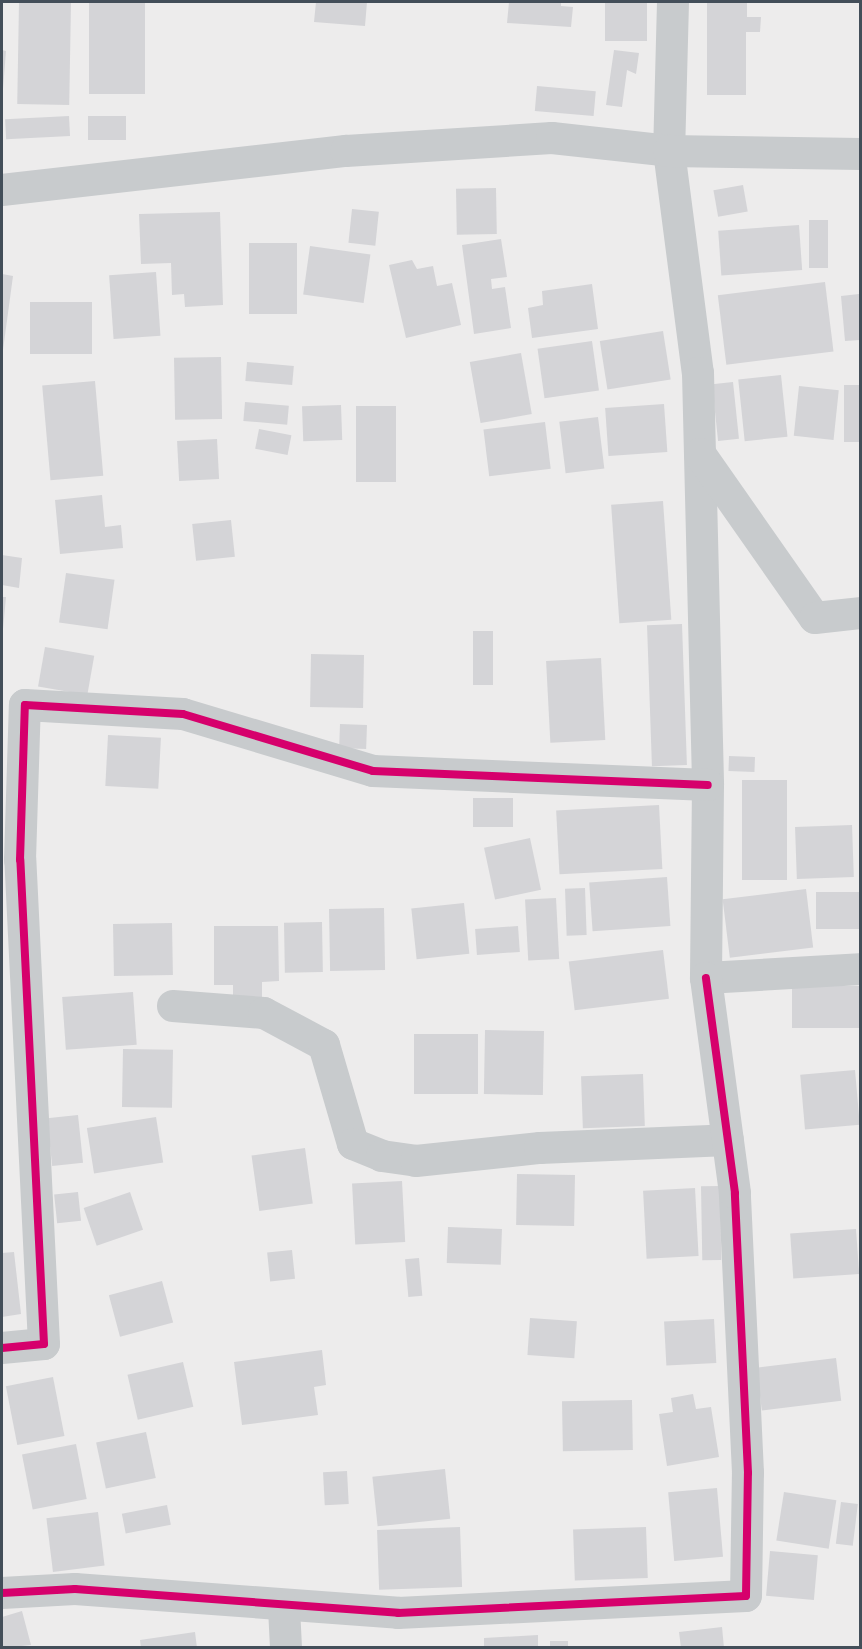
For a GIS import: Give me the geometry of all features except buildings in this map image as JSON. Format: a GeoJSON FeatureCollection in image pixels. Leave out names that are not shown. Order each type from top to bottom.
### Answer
{"type":"FeatureCollection","features":[{"type":"Feature","properties":{"kind":"street"},"geometry":{"type":"LineString","coordinates":[[2,1593],[75,1588],[284,1608],[398,1613],[746,1596],[748,1462],[728,1140],[706,978],[708,785],[699,454],[691,296],[669,151],[673,2]]}},
{"type":"Feature","properties":{"kind":"street"},"geometry":{"type":"LineString","coordinates":[[2,190],[346,151],[552,138],[669,151],[861,154]]}},
{"type":"Feature","properties":{"kind":"street"},"geometry":{"type":"LineString","coordinates":[[699,454],[815,618],[861,613]]}},
{"type":"Feature","properties":{"kind":"street"},"geometry":{"type":"LineString","coordinates":[[2,1348],[44,1344],[20,860],[25,705],[183,714],[373,771],[708,785]]}},
{"type":"Feature","properties":{"kind":"street"},"geometry":{"type":"LineString","coordinates":[[706,978],[861,969]]}},
{"type":"Feature","properties":{"kind":"street"},"geometry":{"type":"LineString","coordinates":[[173,1006],[264,1013],[324,1045],[353,1144],[382,1156],[416,1161],[540,1148],[728,1140]]}},
{"type":"Feature","properties":{"kind":"street"},"geometry":{"type":"LineString","coordinates":[[284,1608],[286,1647]]}},
{"type":"Feature","properties":{"kind":"cycle path"},"geometry":{"type":"LineString","coordinates":[[2,1348],[44,1344],[20,860],[25,705],[183,714],[373,771],[708,785]]}},
{"type":"Feature","properties":{"kind":"cycle path"},"geometry":{"type":"LineString","coordinates":[[2,1593],[75,1589],[398,1613],[746,1596],[748,1473],[735,1193],[706,978]]}}]}
